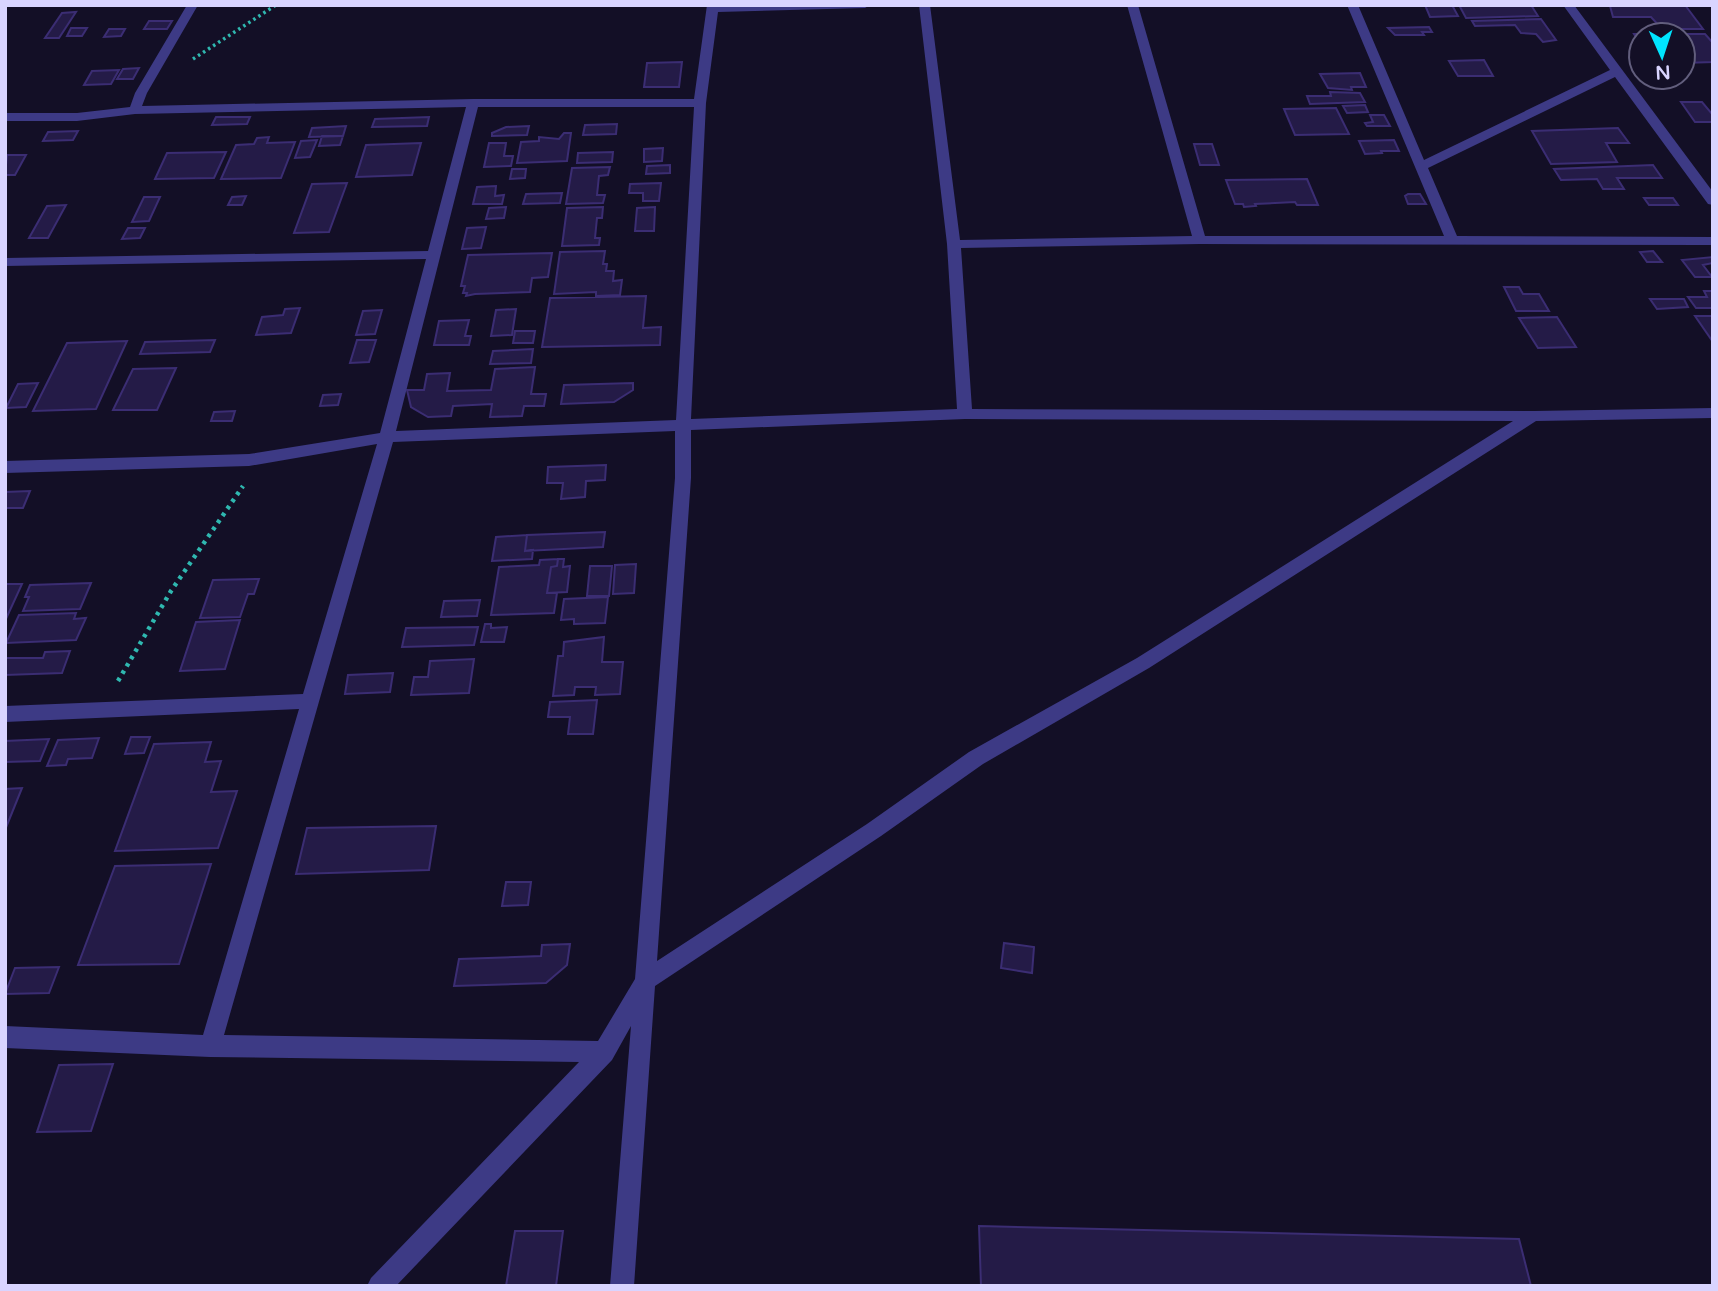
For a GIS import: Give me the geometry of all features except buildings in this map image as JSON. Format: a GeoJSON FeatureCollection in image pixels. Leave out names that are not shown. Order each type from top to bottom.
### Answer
{"type":"FeatureCollection","features":[{"type":"Feature","properties":{"kind":"street"},"geometry":{"type":"LineString","coordinates":[[135,110],[141,93],[193,5]]}},
{"type":"Feature","properties":{"kind":"street"},"geometry":{"type":"LineString","coordinates":[[622,1286],[683,478],[683,425],[700,103],[713,7],[865,5]]}},
{"type":"Feature","properties":{"kind":"street"},"geometry":{"type":"LineString","coordinates":[[924,5],[954,244],[965,414]]}},
{"type":"Feature","properties":{"kind":"street"},"geometry":{"type":"LineString","coordinates":[[1132,5],[1200,240]]}},
{"type":"Feature","properties":{"kind":"street"},"geometry":{"type":"LineString","coordinates":[[1352,5],[1452,240]]}},
{"type":"Feature","properties":{"kind":"street"},"geometry":{"type":"LineString","coordinates":[[1568,5],[1713,201]]}},
{"type":"Feature","properties":{"kind":"street"},"geometry":{"type":"LineString","coordinates":[[1421,167],[1617,72]]}},
{"type":"Feature","properties":{"kind":"street"},"geometry":{"type":"LineString","coordinates":[[210,1046],[387,437],[473,103]]}},
{"type":"Feature","properties":{"kind":"street"},"geometry":{"type":"LineString","coordinates":[[5,117],[77,117],[135,110],[473,103],[700,103]]}},
{"type":"Feature","properties":{"kind":"street"},"geometry":{"type":"LineString","coordinates":[[954,244],[1200,240],[1713,241]]}},
{"type":"Feature","properties":{"kind":"street"},"geometry":{"type":"LineString","coordinates":[[5,262],[432,255]]}},
{"type":"Feature","properties":{"kind":"street"},"geometry":{"type":"LineString","coordinates":[[5,467],[249,460],[387,437],[965,414],[1534,416],[1713,413]]}},
{"type":"Feature","properties":{"kind":"street"},"geometry":{"type":"LineString","coordinates":[[379,1286],[604,1052],[646,980],[874,830],[976,758],[1143,663],[1534,416]]}},
{"type":"Feature","properties":{"kind":"street"},"geometry":{"type":"LineString","coordinates":[[5,714],[309,701]]}},
{"type":"Feature","properties":{"kind":"street"},"geometry":{"type":"LineString","coordinates":[[5,1037],[210,1046],[604,1052]]}},
{"type":"Feature","properties":{"kind":"path"},"geometry":{"type":"LineString","coordinates":[[94,712],[130,663],[191,560],[242,489],[249,460]]}}]}
